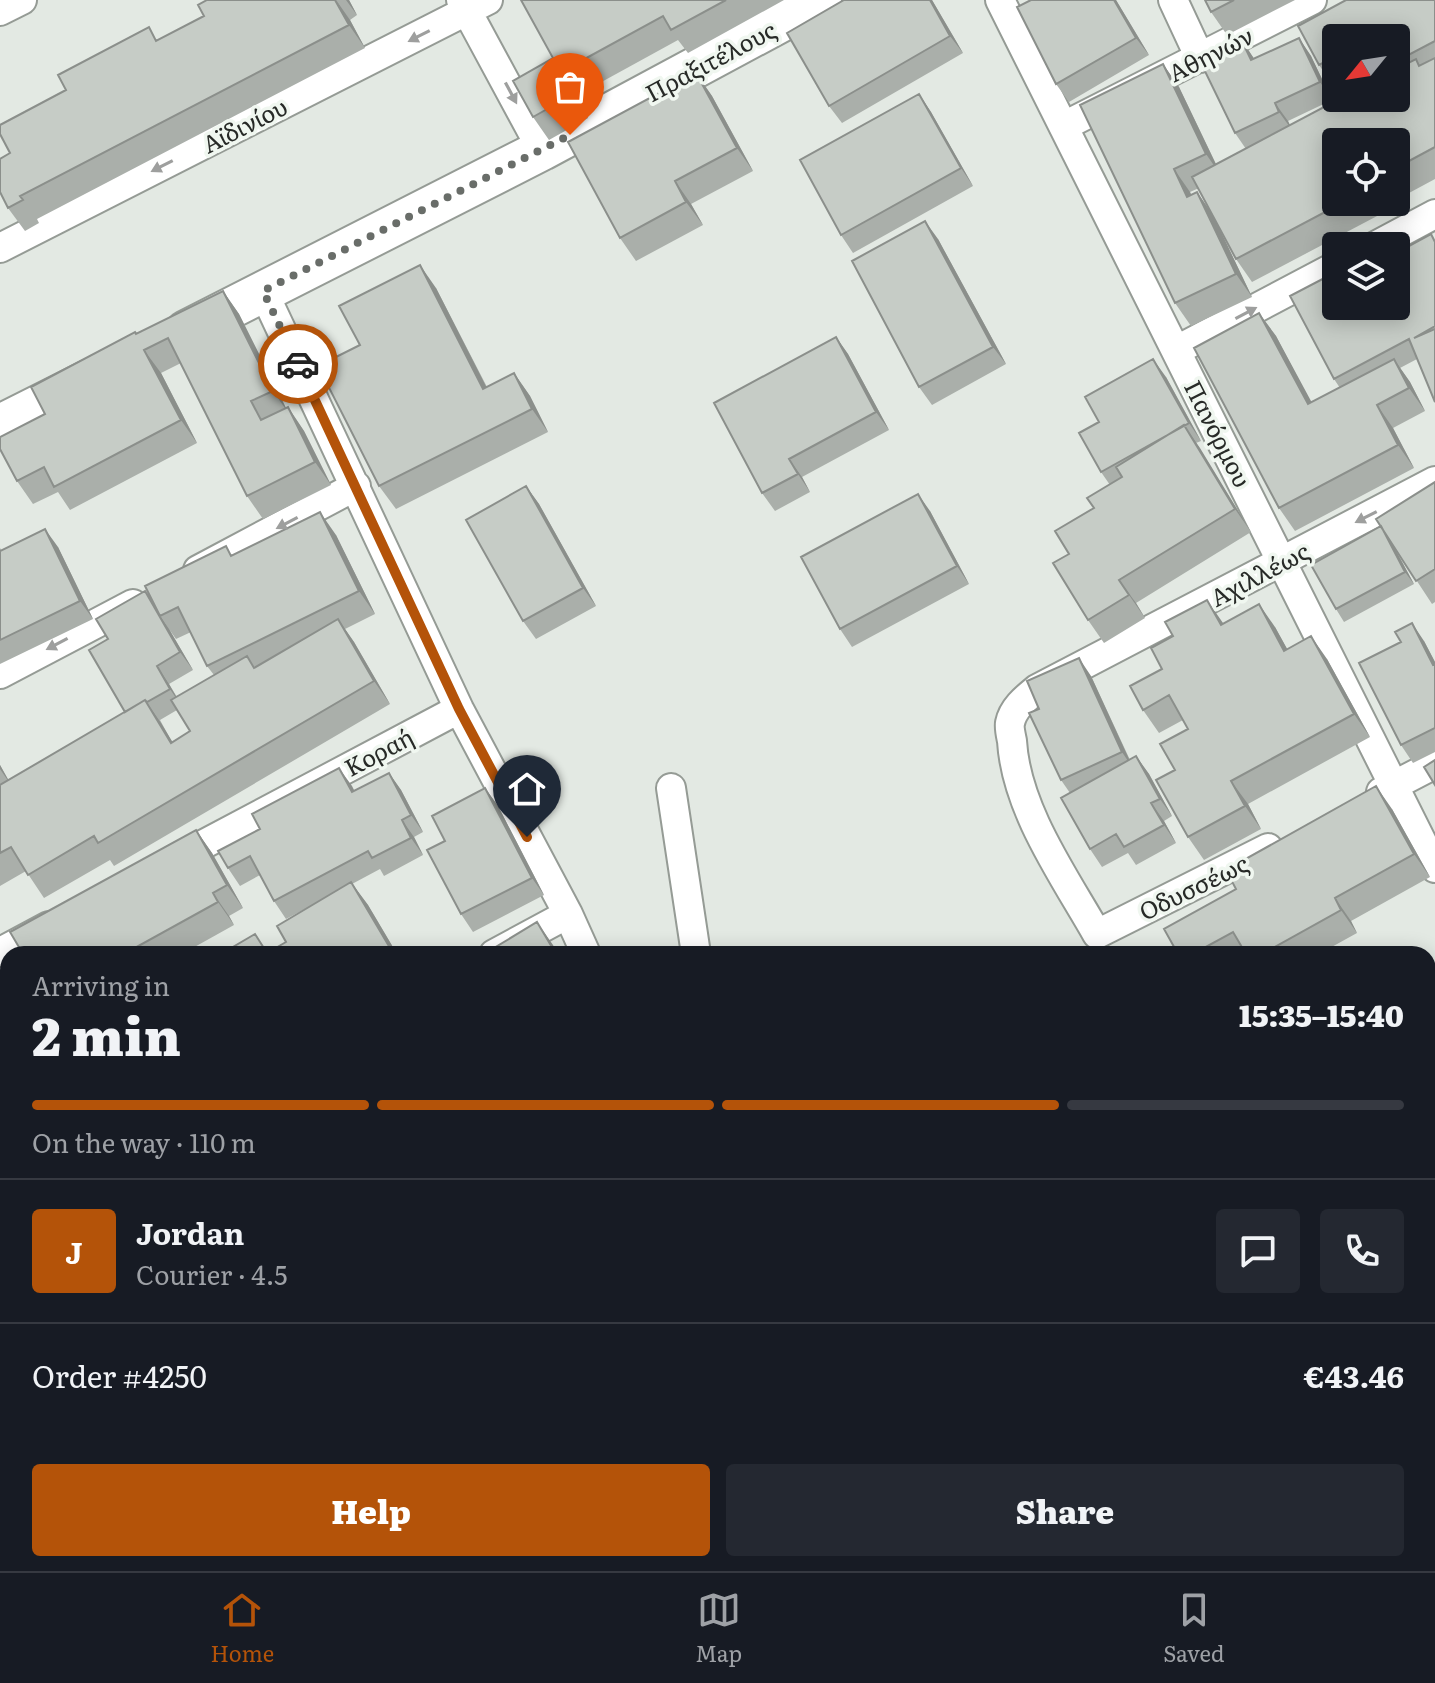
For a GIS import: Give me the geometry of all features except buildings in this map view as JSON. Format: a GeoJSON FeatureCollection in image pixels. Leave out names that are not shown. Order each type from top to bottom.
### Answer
{"type":"FeatureCollection","features":[{"type":"Feature","properties":{"kind":"street"},"geometry":{"type":"LineString","coordinates":[[0,11],[22,0]]}},
{"type":"Feature","properties":{"kind":"street","name":"Πραξιτέλους"},"geometry":{"type":"LineString","coordinates":[[0,425],[542,150],[821,0]]}},
{"type":"Feature","properties":{"kind":"street","name":"Πανόρμου"},"geometry":{"type":"LineString","coordinates":[[1000,0],[1435,868]]}},
{"type":"Feature","properties":{"kind":"street"},"geometry":{"type":"LineString","coordinates":[[1173,0],[1200,58]]}},
{"type":"Feature","properties":{"kind":"street","name":"Αθηνών"},"geometry":{"type":"LineString","coordinates":[[1064,126],[1312,0]]}},
{"type":"Feature","properties":{"kind":"street"},"geometry":{"type":"LineString","coordinates":[[472,4],[542,150]]}},
{"type":"Feature","properties":{"kind":"street","name":"Αϊδινίου"},"geometry":{"type":"LineString","coordinates":[[0,248],[472,4]]}},
{"type":"Feature","properties":{"kind":"street"},"geometry":{"type":"LineString","coordinates":[[1401,232],[1435,214]]}},
{"type":"Feature","properties":{"kind":"street"},"geometry":{"type":"LineString","coordinates":[[1177,350],[1322,273]]}},
{"type":"Feature","properties":{"kind":"street"},"geometry":{"type":"LineString","coordinates":[[263,291],[459,709],[582,946]]}},
{"type":"Feature","properties":{"kind":"street","name":"Αχιλλέως"},"geometry":{"type":"LineString","coordinates":[[1096,944],[1018,786],[1013,767],[1010,722],[1021,702],[1037,689],[1435,481]]}},
{"type":"Feature","properties":{"kind":"street"},"geometry":{"type":"LineString","coordinates":[[178,580],[356,486]]}},
{"type":"Feature","properties":{"kind":"street"},"geometry":{"type":"LineString","coordinates":[[0,674],[151,595]]}},
{"type":"Feature","properties":{"kind":"street","name":"Κοραή"},"geometry":{"type":"LineString","coordinates":[[153,871],[459,709]]}},
{"type":"Feature","properties":{"kind":"street"},"geometry":{"type":"LineString","coordinates":[[1353,806],[1435,764]]}},
{"type":"Feature","properties":{"kind":"street"},"geometry":{"type":"LineString","coordinates":[[671,788],[695,946]]}},
{"type":"Feature","properties":{"kind":"street","name":"Οδυσσέως"},"geometry":{"type":"LineString","coordinates":[[1096,944],[1296,834]]}},
{"type":"Feature","properties":{"kind":"street"},"geometry":{"type":"LineString","coordinates":[[509,946],[568,914]]}},
{"type":"Feature","properties":{"kind":"street"},"geometry":{"type":"LineString","coordinates":[[11,946],[70,915]]}},
{"type":"Feature","properties":{"kind":"way so far"},"geometry":{"type":"LineString","coordinates":[[298,364],[263,291],[570,135]]}},
{"type":"Feature","properties":{"kind":"route"},"geometry":{"type":"LineString","coordinates":[[298,364],[459,709],[527,837]]}}]}
